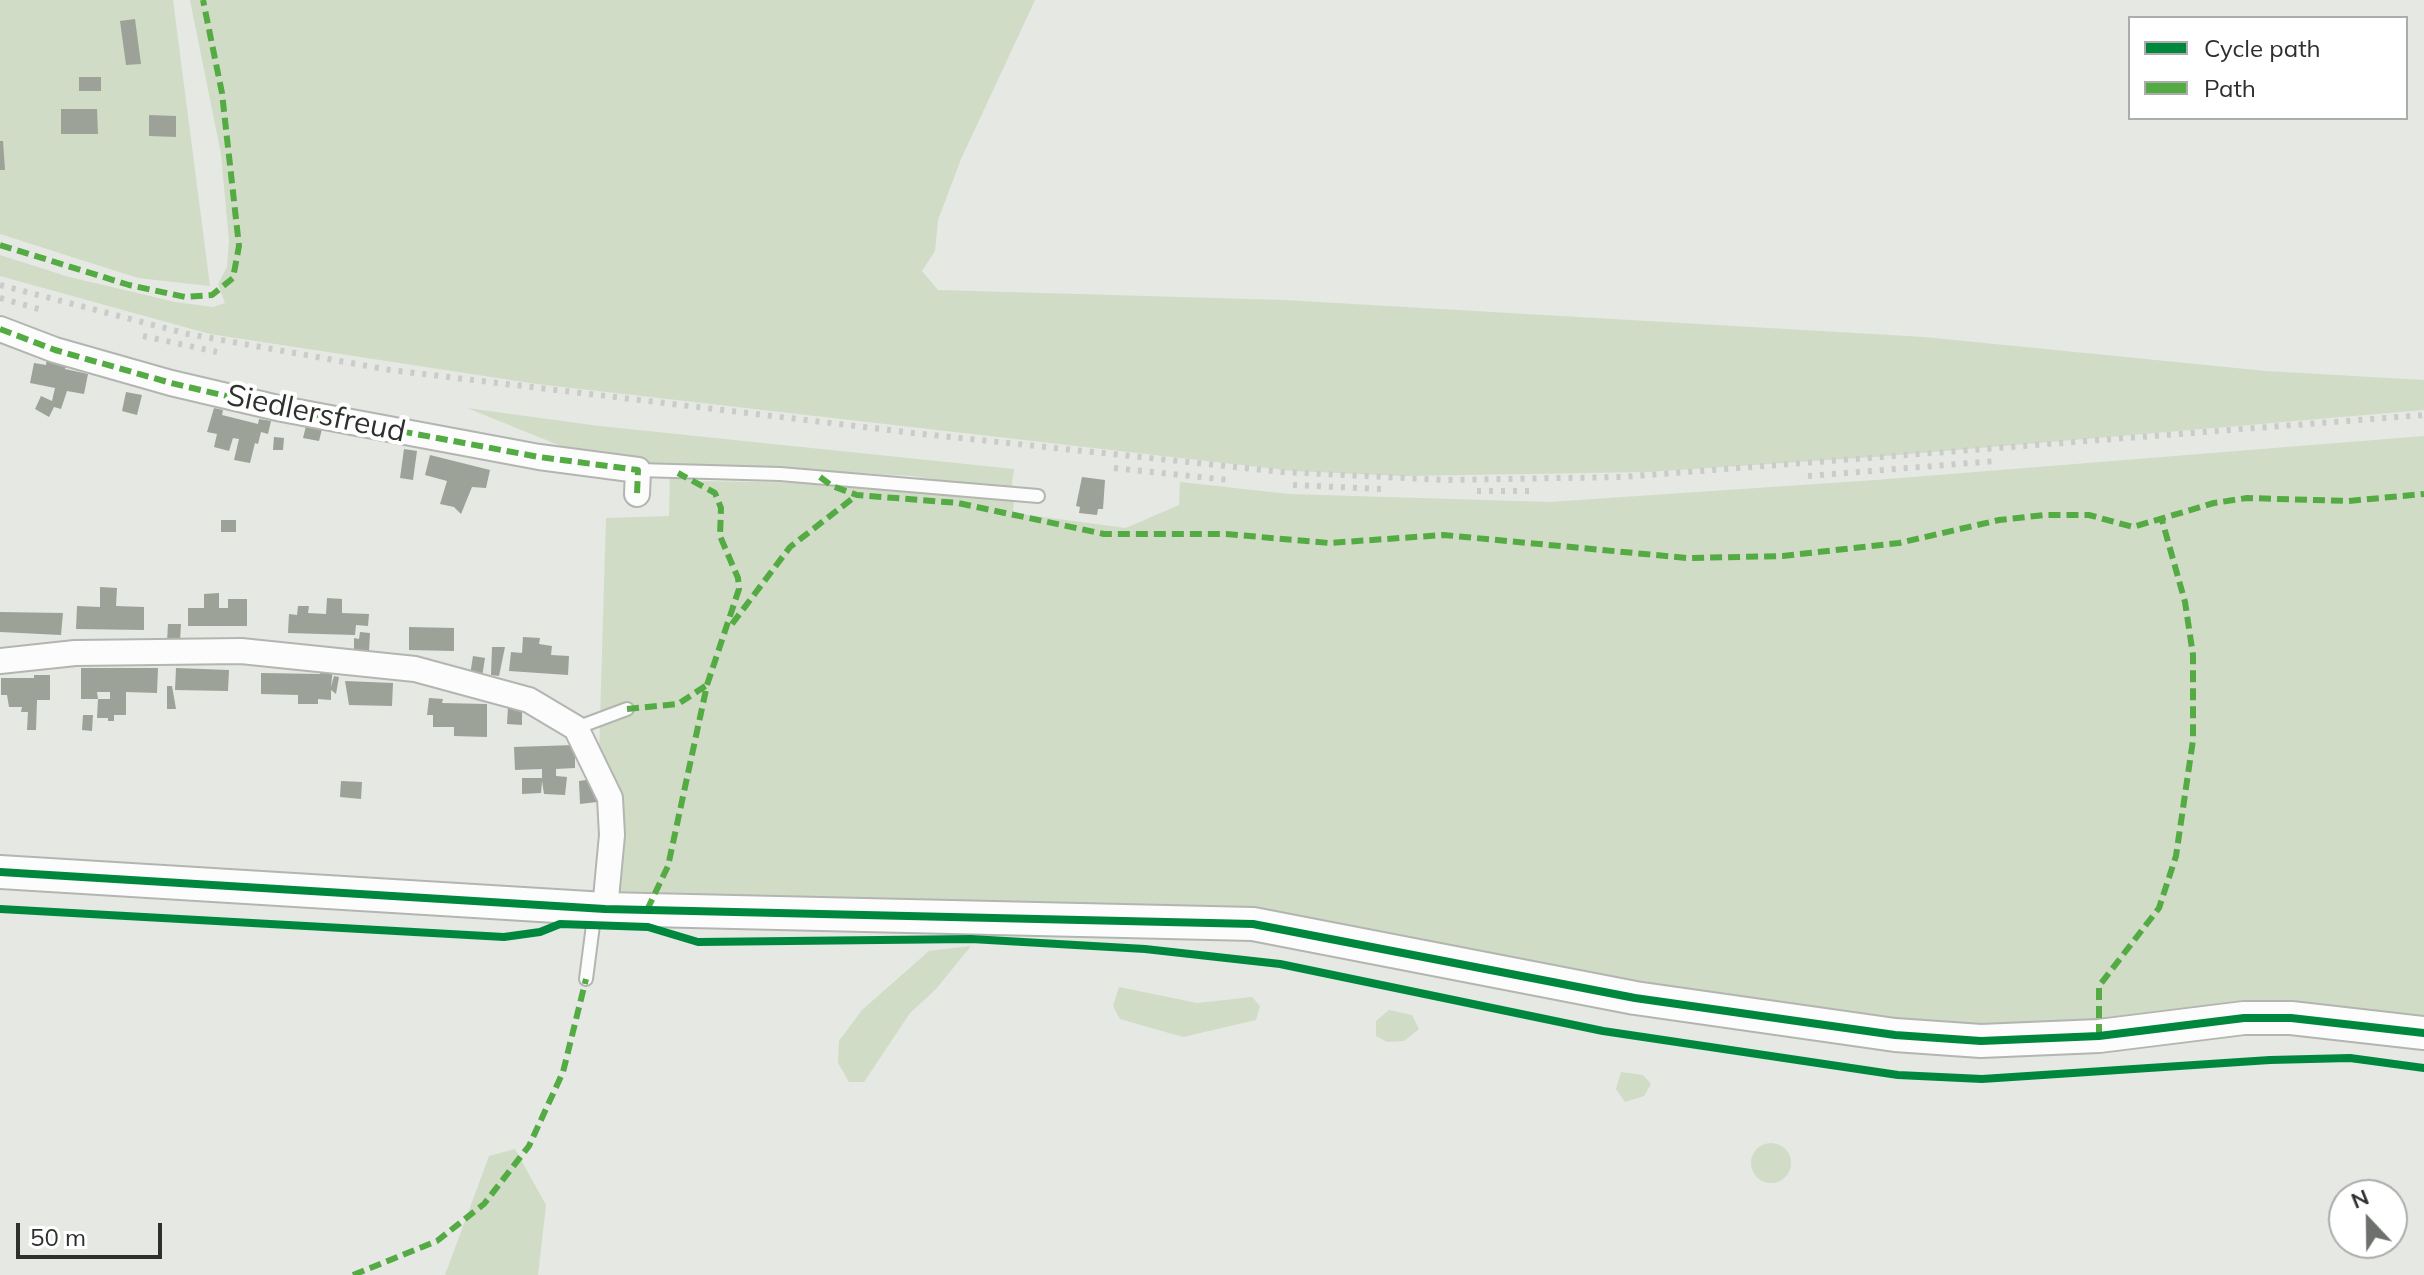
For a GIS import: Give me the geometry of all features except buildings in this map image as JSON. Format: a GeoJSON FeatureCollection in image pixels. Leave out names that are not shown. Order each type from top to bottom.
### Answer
{"type":"FeatureCollection","features":[{"type":"Feature","properties":{"kind":"street","name":"Siedlersfreud"},"geometry":{"type":"LineString","coordinates":[[0,329],[55,350],[171,383],[282,409],[539,457],[638,482]]}},
{"type":"Feature","properties":{"kind":"street"},"geometry":{"type":"LineString","coordinates":[[0,661],[75,653],[241,651],[415,669],[529,700],[576,728],[610,798],[612,835],[605,909]]}},
{"type":"Feature","properties":{"kind":"street"},"geometry":{"type":"LineString","coordinates":[[0,872],[605,909],[1253,924],[1635,998],[1895,1035],[1981,1041],[2099,1036],[2244,1018],[2291,1018],[2424,1033]]}},
{"type":"Feature","properties":{"kind":"lane","name":"Siedlersfreud"},"geometry":{"type":"LineString","coordinates":[[638,482],[780,474],[1038,496]]}},
{"type":"Feature","properties":{"kind":"lane"},"geometry":{"type":"LineString","coordinates":[[576,728],[627,709]]}},
{"type":"Feature","properties":{"kind":"lane"},"geometry":{"type":"LineString","coordinates":[[586,979],[593,925],[605,909]]}},
{"type":"Feature","properties":{"kind":"green space"},"geometry":{"type":"Polygon","coordinates":[[[0,0],[173,0],[210,286],[138,278],[0,234],[0,0]]]}},
{"type":"Feature","properties":{"kind":"green space"},"geometry":{"type":"Polygon","coordinates":[[[190,0],[1035,0],[961,159],[938,220],[935,251],[922,271],[938,290],[1284,300],[1924,337],[2266,371],[2424,380],[2424,410],[1874,457],[1647,472],[1404,476],[1294,471],[537,384],[210,334],[0,276],[0,255],[69,277],[175,302],[213,307],[225,303],[218,284],[227,267],[229,241],[221,154],[190,0]]]}},
{"type":"Feature","properties":{"kind":"green space"},"geometry":{"type":"Polygon","coordinates":[[[467,408],[599,426],[1014,469],[1011,491],[911,476],[789,469],[693,469],[692,481],[822,483],[1014,500],[1013,513],[1126,528],[1179,505],[1180,482],[1289,494],[1549,502],[1876,480],[2424,436],[2424,1021],[2004,1033],[1670,996],[1362,932],[617,896],[599,754],[606,518],[669,516],[670,470],[598,461],[467,408]]]}},
{"type":"Feature","properties":{"kind":"green space"},"geometry":{"type":"Polygon","coordinates":[[[971,946],[936,989],[910,1013],[864,1082],[849,1082],[838,1063],[839,1041],[862,1010],[929,951],[971,946]]]}},
{"type":"Feature","properties":{"kind":"green space"},"geometry":{"type":"Polygon","coordinates":[[[1119,987],[1197,1003],[1252,997],[1260,1006],[1256,1020],[1183,1037],[1120,1019],[1113,1006],[1119,987]]]}},
{"type":"Feature","properties":{"kind":"green space"},"geometry":{"type":"Polygon","coordinates":[[[1389,1010],[1412,1015],[1419,1029],[1404,1041],[1387,1042],[1376,1036],[1376,1021],[1389,1010]]]}},
{"type":"Feature","properties":{"kind":"green space"},"geometry":{"type":"Polygon","coordinates":[[[1621,1072],[1643,1075],[1651,1084],[1644,1096],[1625,1102],[1616,1089],[1621,1072]]]}},
{"type":"Feature","properties":{"kind":"green space"},"geometry":{"type":"Polygon","coordinates":[[[1771,1143],[1785,1149],[1791,1163],[1785,1177],[1771,1183],[1757,1177],[1751,1163],[1757,1149],[1771,1143]]]}},
{"type":"Feature","properties":{"kind":"green space"},"geometry":{"type":"Polygon","coordinates":[[[515,1149],[546,1205],[538,1275],[445,1275],[489,1156],[515,1149]]]}},
{"type":"Feature","properties":{"kind":"railway"},"geometry":{"type":"LineString","coordinates":[[0,285],[188,334],[390,370],[922,434],[1283,472],[1445,480],[1622,477],[2424,415]]}},
{"type":"Feature","properties":{"kind":"railway"},"geometry":{"type":"LineString","coordinates":[[0,298],[46,311]]}},
{"type":"Feature","properties":{"kind":"railway"},"geometry":{"type":"LineString","coordinates":[[143,336],[217,352]]}},
{"type":"Feature","properties":{"kind":"railway"},"geometry":{"type":"LineString","coordinates":[[1808,476],[1996,461]]}},
{"type":"Feature","properties":{"kind":"railway"},"geometry":{"type":"LineString","coordinates":[[1114,468],[1229,480]]}},
{"type":"Feature","properties":{"kind":"railway"},"geometry":{"type":"LineString","coordinates":[[1293,485],[1381,489]]}},
{"type":"Feature","properties":{"kind":"railway"},"geometry":{"type":"LineString","coordinates":[[1477,491],[1533,491]]}},
{"type":"Feature","properties":{"kind":"marked path"},"geometry":{"type":"LineString","coordinates":[[0,245],[129,285],[185,297],[212,295],[233,278],[239,246],[222,93],[203,0]]}},
{"type":"Feature","properties":{"kind":"marked path"},"geometry":{"type":"LineString","coordinates":[[0,329],[55,350],[171,383],[282,409],[539,457],[638,470],[637,494]]}},
{"type":"Feature","properties":{"kind":"marked path"},"geometry":{"type":"LineString","coordinates":[[647,910],[668,866],[707,685],[739,589],[738,578],[720,536],[721,508],[715,493],[678,473]]}},
{"type":"Feature","properties":{"kind":"marked path"},"geometry":{"type":"LineString","coordinates":[[820,477],[832,486],[857,495],[958,503],[1104,534],[1226,534],[1329,543],[1444,535],[1687,558],[1783,556],[1899,543],[1999,520],[2044,515],[2089,515],[2133,527],[2214,503],[2247,498],[2348,501],[2424,494]]}},
{"type":"Feature","properties":{"kind":"marked path"},"geometry":{"type":"LineString","coordinates":[[732,624],[790,547],[857,495]]}},
{"type":"Feature","properties":{"kind":"marked path"},"geometry":{"type":"LineString","coordinates":[[2099,1036],[2099,986],[2159,908],[2176,856],[2193,740],[2193,655],[2185,602],[2162,520]]}},
{"type":"Feature","properties":{"kind":"marked path"},"geometry":{"type":"LineString","coordinates":[[627,709],[678,704],[707,685]]}},
{"type":"Feature","properties":{"kind":"marked path"},"geometry":{"type":"LineString","coordinates":[[353,1275],[437,1241],[484,1204],[529,1146],[563,1072],[586,979]]}},
{"type":"Feature","properties":{"kind":"cycle path"},"geometry":{"type":"LineString","coordinates":[[0,872],[605,909],[1253,924],[1635,998],[1895,1035],[1981,1041],[2099,1036],[2244,1018],[2291,1018],[2424,1033]]}},
{"type":"Feature","properties":{"kind":"cycle path"},"geometry":{"type":"LineString","coordinates":[[0,909],[504,937],[540,932],[560,924],[648,927],[698,942],[971,939],[1145,949],[1280,964],[1603,1031],[1898,1075],[1982,1079],[2270,1060],[2350,1058],[2424,1068]]}}]}
